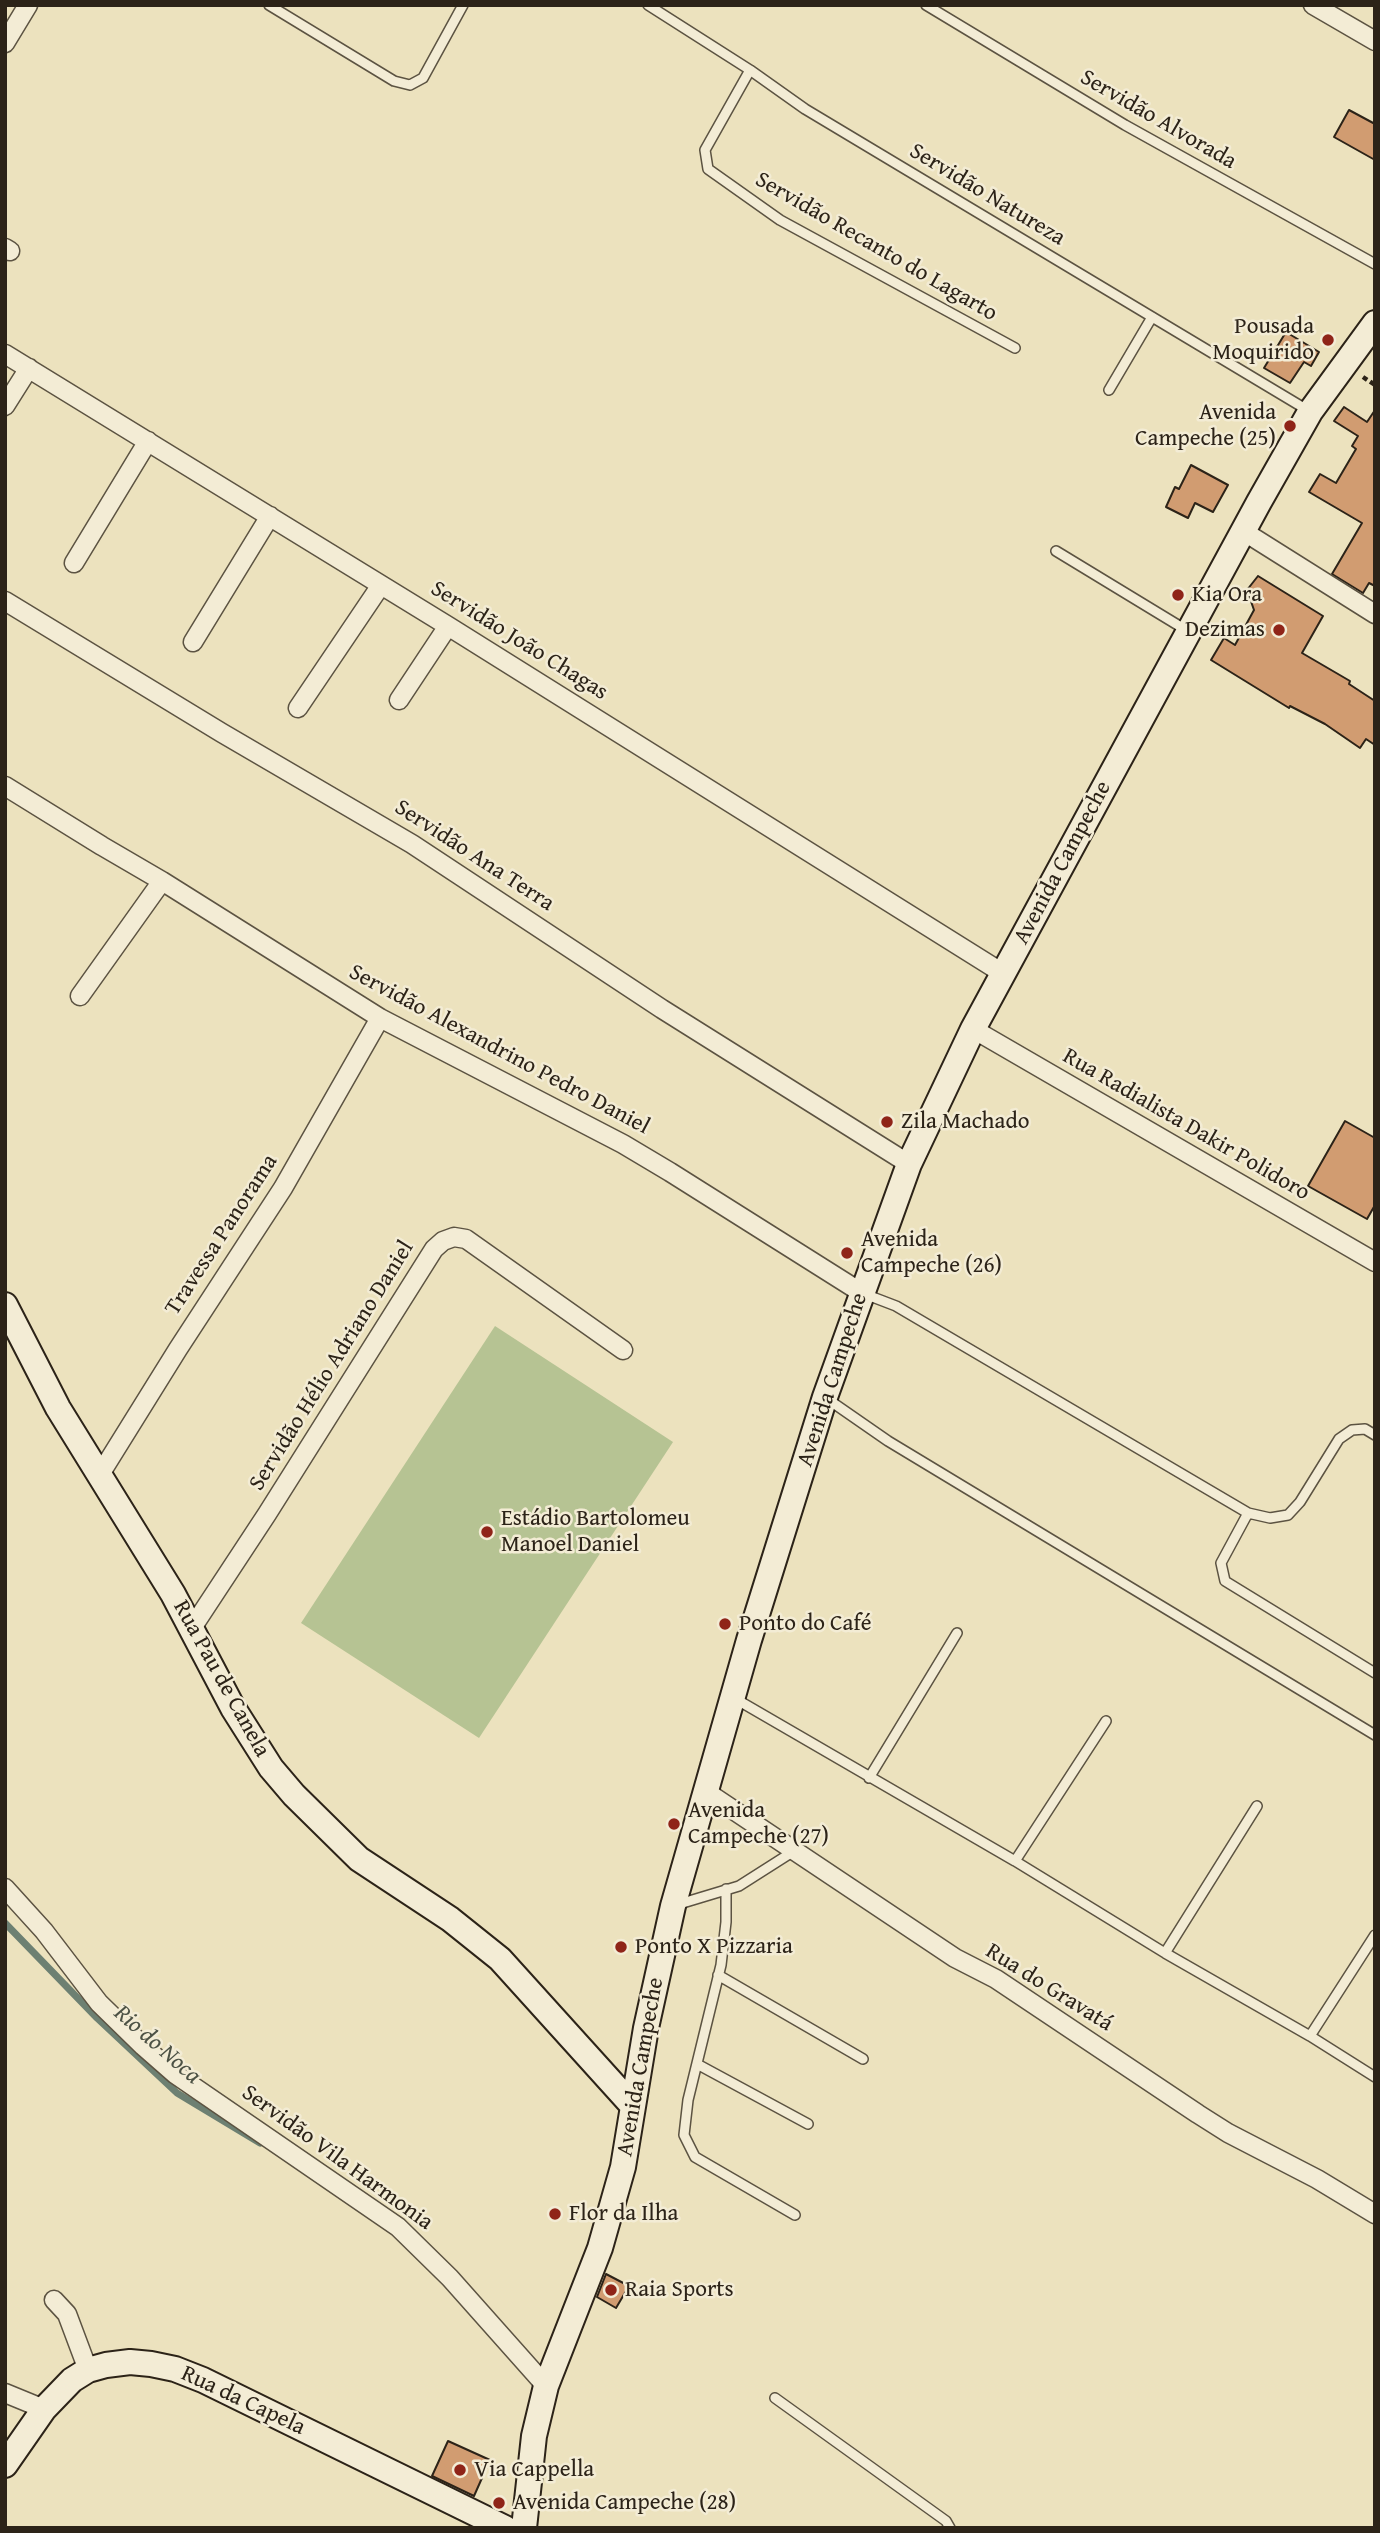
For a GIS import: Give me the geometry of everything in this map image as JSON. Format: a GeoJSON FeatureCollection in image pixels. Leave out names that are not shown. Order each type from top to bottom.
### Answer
{"type":"FeatureCollection","features":[{"type":"Feature","properties":{"kind":"main road","name":"Avenida Campeche"},"geometry":{"type":"LineString","coordinates":[[524,2528],[534,2435],[547,2386],[600,2248],[623,2166],[657,1975],[705,1791],[825,1397],[909,1164],[973,1029],[1187,631],[1310,412],[1375,323]]}},
{"type":"Feature","properties":{"kind":"main road","name":"Rua Pau de Canela"},"geometry":{"type":"LineString","coordinates":[[5,1305],[58,1408],[173,1594],[271,1768],[294,1795],[359,1859],[450,1919],[500,1959],[632,2105]]}},
{"type":"Feature","properties":{"kind":"main road","name":"Rua da Capela"},"geometry":{"type":"LineString","coordinates":[[5,2465],[44,2409],[65,2386],[88,2371],[130,2362],[176,2369],[204,2380],[505,2528]]}},
{"type":"Feature","properties":{"kind":"street"},"geometry":{"type":"LineString","coordinates":[[5,43],[28,5]]}},
{"type":"Feature","properties":{"kind":"street"},"geometry":{"type":"LineString","coordinates":[[1313,5],[1375,41]]}},
{"type":"Feature","properties":{"kind":"street","name":"Servidão João Chagas"},"geometry":{"type":"LineString","coordinates":[[5,354],[1004,974]]}},
{"type":"Feature","properties":{"kind":"street"},"geometry":{"type":"LineString","coordinates":[[5,406],[29,368]]}},
{"type":"Feature","properties":{"kind":"street"},"geometry":{"type":"LineString","coordinates":[[74,563],[148,441]]}},
{"type":"Feature","properties":{"kind":"street"},"geometry":{"type":"LineString","coordinates":[[193,642],[270,516]]}},
{"type":"Feature","properties":{"kind":"street"},"geometry":{"type":"LineString","coordinates":[[1243,531],[1375,614]]}},
{"type":"Feature","properties":{"kind":"street"},"geometry":{"type":"LineString","coordinates":[[298,708],[381,585]]}},
{"type":"Feature","properties":{"kind":"street","name":"Servidão Ana Terra"},"geometry":{"type":"LineString","coordinates":[[5,601],[412,844],[662,1009],[909,1164]]}},
{"type":"Feature","properties":{"kind":"street"},"geometry":{"type":"LineString","coordinates":[[399,700],[447,626]]}},
{"type":"Feature","properties":{"kind":"street","name":"Servidão Alexandrino Pedro Daniel"},"geometry":{"type":"LineString","coordinates":[[5,786],[380,1018],[623,1144],[862,1293]]}},
{"type":"Feature","properties":{"kind":"street"},"geometry":{"type":"LineString","coordinates":[[80,996],[162,881]]}},
{"type":"Feature","properties":{"kind":"street","name":"Travessa Panorama"},"geometry":{"type":"LineString","coordinates":[[99,1476],[283,1188],[380,1018]]}},
{"type":"Feature","properties":{"kind":"street","name":"Rua Radialista Dakir Polidoro"},"geometry":{"type":"LineString","coordinates":[[973,1029],[1375,1262]]}},
{"type":"Feature","properties":{"kind":"street","name":"Servidão Hélio Adriano Daniel"},"geometry":{"type":"LineString","coordinates":[[192,1628],[434,1249],[443,1241],[454,1237],[466,1240],[623,1350]]}},
{"type":"Feature","properties":{"kind":"street","name":"Rua do Gravatá"},"geometry":{"type":"LineString","coordinates":[[705,1791],[955,1958],[996,1979],[1208,2121],[1317,2179],[1375,2214]]}},
{"type":"Feature","properties":{"kind":"street","name":"Servidão Vila Harmonia"},"geometry":{"type":"LineString","coordinates":[[5,1888],[44,1931],[99,2003],[143,2046],[175,2074],[398,2227],[428,2254],[547,2386]]}},
{"type":"Feature","properties":{"kind":"street"},"geometry":{"type":"LineString","coordinates":[[54,2300],[67,2314],[88,2371]]}},
{"type":"Feature","properties":{"kind":"street"},"geometry":{"type":"LineString","coordinates":[[5,2393],[44,2409]]}},
{"type":"Feature","properties":{"kind":"lane"},"geometry":{"type":"LineString","coordinates":[[269,5],[394,81],[410,85],[423,78],[463,5]]}},
{"type":"Feature","properties":{"kind":"lane","name":"Servidão Natureza"},"geometry":{"type":"LineString","coordinates":[[648,5],[750,70],[805,109],[1310,412]]}},
{"type":"Feature","properties":{"kind":"lane","name":"Servidão Alvorada"},"geometry":{"type":"LineString","coordinates":[[926,5],[1125,125],[1375,264]]}},
{"type":"Feature","properties":{"kind":"lane","name":"Servidão Recanto do Lagarto"},"geometry":{"type":"LineString","coordinates":[[750,70],[705,150],[708,169],[779,220],[1015,348]]}},
{"type":"Feature","properties":{"kind":"lane"},"geometry":{"type":"LineString","coordinates":[[1109,390],[1152,317]]}},
{"type":"Feature","properties":{"kind":"lane"},"geometry":{"type":"LineString","coordinates":[[1056,551],[1187,631]]}},
{"type":"Feature","properties":{"kind":"lane"},"geometry":{"type":"LineString","coordinates":[[862,1293],[896,1306],[1248,1513],[1270,1518],[1288,1515],[1300,1502],[1339,1439],[1352,1430],[1365,1429],[1375,1435]]}},
{"type":"Feature","properties":{"kind":"lane"},"geometry":{"type":"LineString","coordinates":[[825,1397],[900,1448],[1375,1735]]}},
{"type":"Feature","properties":{"kind":"lane"},"geometry":{"type":"LineString","coordinates":[[1248,1513],[1221,1563],[1225,1581],[1375,1673]]}},
{"type":"Feature","properties":{"kind":"lane"},"geometry":{"type":"LineString","coordinates":[[869,1778],[957,1633]]}},
{"type":"Feature","properties":{"kind":"lane"},"geometry":{"type":"LineString","coordinates":[[733,1698],[1015,1861],[1375,2077]]}},
{"type":"Feature","properties":{"kind":"lane"},"geometry":{"type":"LineString","coordinates":[[1015,1861],[1106,1721]]}},
{"type":"Feature","properties":{"kind":"lane"},"geometry":{"type":"LineString","coordinates":[[1165,1953],[1257,1806]]}},
{"type":"Feature","properties":{"kind":"lane"},"geometry":{"type":"LineString","coordinates":[[673,1906],[738,1886],[794,1851]]}},
{"type":"Feature","properties":{"kind":"lane"},"geometry":{"type":"LineString","coordinates":[[726,1889],[726,1922],[718,1975],[688,2100],[684,2135],[695,2157],[796,2216]]}},
{"type":"Feature","properties":{"kind":"lane"},"geometry":{"type":"LineString","coordinates":[[1310,2036],[1375,1935]]}},
{"type":"Feature","properties":{"kind":"lane"},"geometry":{"type":"LineString","coordinates":[[718,1975],[863,2059]]}},
{"type":"Feature","properties":{"kind":"lane"},"geometry":{"type":"LineString","coordinates":[[697,2064],[808,2124]]}},
{"type":"Feature","properties":{"kind":"lane"},"geometry":{"type":"LineString","coordinates":[[775,2398],[946,2521],[950,2528]]}},
{"type":"Feature","properties":{"kind":"green space","name":"Estádio Bartolomeu Manoel Daniel"},"geometry":{"type":"Polygon","coordinates":[[[495,1326],[673,1442],[479,1738],[301,1623],[495,1326]]]}},
{"type":"Feature","properties":{"kind":"building"},"geometry":{"type":"Polygon","coordinates":[[[1349,110],[1375,124],[1375,160],[1334,137],[1349,110]]]}},
{"type":"Feature","properties":{"kind":"building"},"geometry":{"type":"Polygon","coordinates":[[[1286,332],[1319,352],[1311,366],[1304,362],[1290,383],[1264,368],[1286,332]]]}},
{"type":"Feature","properties":{"kind":"building"},"geometry":{"type":"Polygon","coordinates":[[[1344,407],[1367,422],[1375,410],[1375,586],[1369,583],[1363,593],[1332,574],[1362,523],[1309,492],[1320,474],[1336,483],[1356,449],[1352,446],[1358,436],[1334,421],[1344,407]]]}},
{"type":"Feature","properties":{"kind":"building"},"geometry":{"type":"Polygon","coordinates":[[[1191,465],[1228,485],[1213,512],[1195,503],[1188,518],[1166,507],[1175,487],[1179,489],[1191,465]]]}},
{"type":"Feature","properties":{"kind":"building"},"geometry":{"type":"Polygon","coordinates":[[[1258,576],[1323,616],[1302,653],[1350,681],[1349,684],[1375,701],[1375,745],[1366,739],[1360,748],[1325,724],[1290,706],[1289,708],[1211,660],[1224,638],[1235,645],[1254,610],[1247,590],[1258,576]]]}},
{"type":"Feature","properties":{"kind":"building"},"geometry":{"type":"Polygon","coordinates":[[[1345,1121],[1375,1138],[1375,1205],[1367,1219],[1308,1186],[1345,1121]]]}},
{"type":"Feature","properties":{"kind":"building","name":"Raia Sports"},"geometry":{"type":"Polygon","coordinates":[[[606,2274],[629,2286],[616,2308],[597,2297],[606,2274]]]}},
{"type":"Feature","properties":{"kind":"building","name":"Via Cappella"},"geometry":{"type":"Polygon","coordinates":[[[448,2441],[490,2460],[474,2496],[432,2476],[448,2441]]]}},
{"type":"Feature","properties":{"kind":"waterway","name":"Rio do Noca"},"geometry":{"type":"LineString","coordinates":[[5,1923],[97,2018],[177,2093],[260,2143]]}},
{"type":"Feature","properties":{"kind":"place","name":"Pousada Moquirido"},"geometry":{"type":"Point","coordinates":[1328,340]}},
{"type":"Feature","properties":{"kind":"place","name":"Avenida Campeche (25)"},"geometry":{"type":"Point","coordinates":[1290,426]}},
{"type":"Feature","properties":{"kind":"place","name":"Kia Ora"},"geometry":{"type":"Point","coordinates":[1178,595]}},
{"type":"Feature","properties":{"kind":"place","name":"Dezimas"},"geometry":{"type":"Point","coordinates":[1279,630]}},
{"type":"Feature","properties":{"kind":"place","name":"Zila Machado"},"geometry":{"type":"Point","coordinates":[887,1122]}},
{"type":"Feature","properties":{"kind":"place","name":"Avenida Campeche (26)"},"geometry":{"type":"Point","coordinates":[847,1253]}},
{"type":"Feature","properties":{"kind":"place","name":"Estádio Bartolomeu Manoel Daniel"},"geometry":{"type":"Point","coordinates":[487,1532]}},
{"type":"Feature","properties":{"kind":"place","name":"Ponto do Café"},"geometry":{"type":"Point","coordinates":[725,1624]}},
{"type":"Feature","properties":{"kind":"place","name":"Avenida Campeche (27)"},"geometry":{"type":"Point","coordinates":[674,1824]}},
{"type":"Feature","properties":{"kind":"place","name":"Ponto X Pizzaria"},"geometry":{"type":"Point","coordinates":[621,1947]}},
{"type":"Feature","properties":{"kind":"place","name":"Flor da Ilha"},"geometry":{"type":"Point","coordinates":[555,2214]}},
{"type":"Feature","properties":{"kind":"place","name":"Raia Sports"},"geometry":{"type":"Point","coordinates":[611,2290]}},
{"type":"Feature","properties":{"kind":"place","name":"Via Cappella"},"geometry":{"type":"Point","coordinates":[460,2470]}},
{"type":"Feature","properties":{"kind":"place","name":"Avenida Campeche (28)"},"geometry":{"type":"Point","coordinates":[499,2503]}}]}
